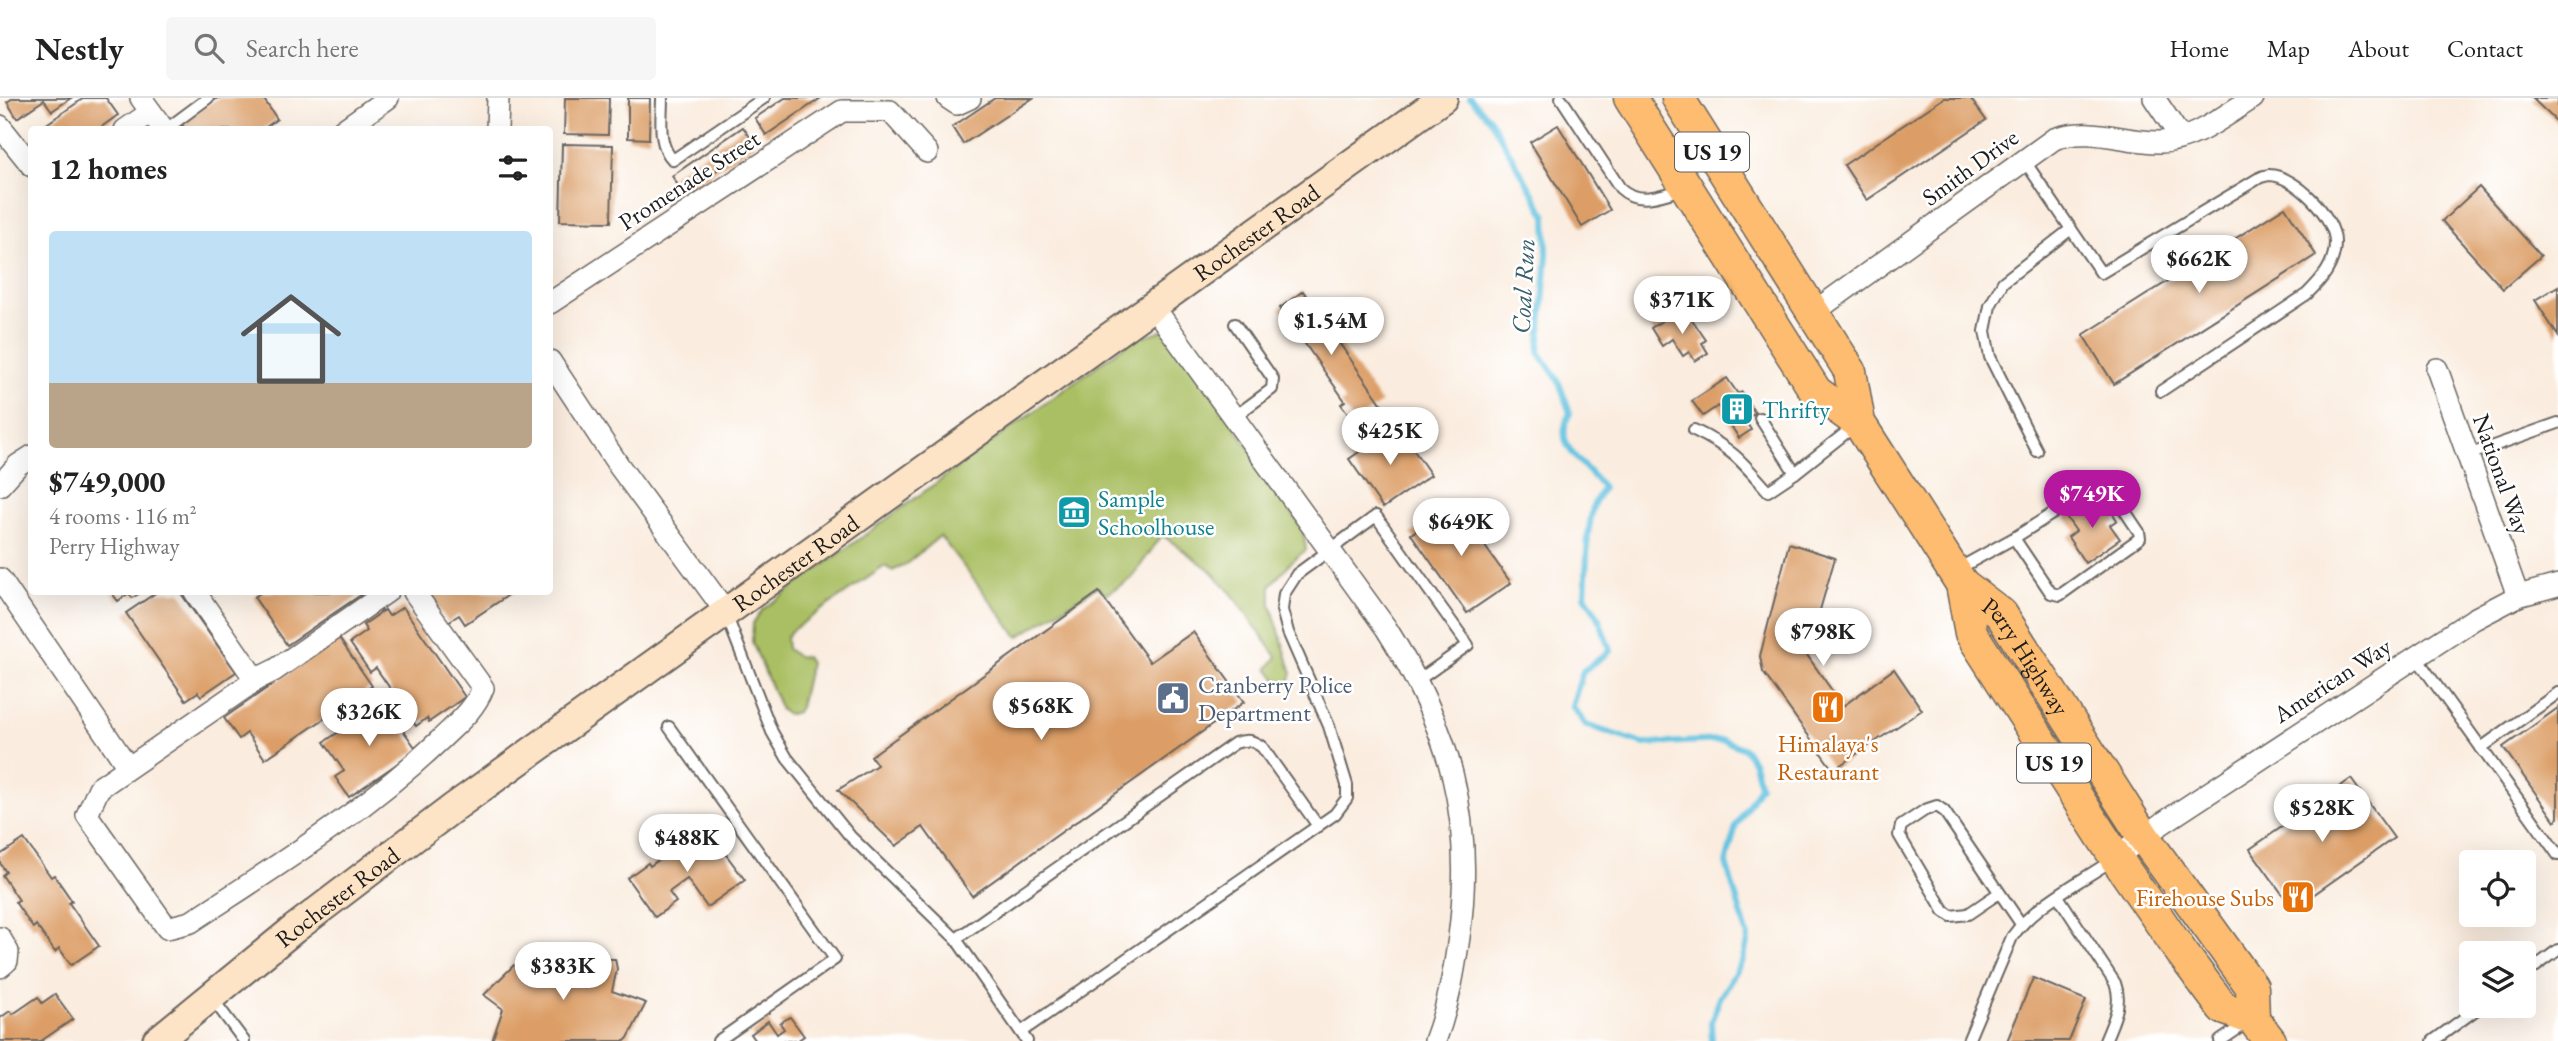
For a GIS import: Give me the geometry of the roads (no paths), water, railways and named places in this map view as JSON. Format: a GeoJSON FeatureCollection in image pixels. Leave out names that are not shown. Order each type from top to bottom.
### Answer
{"type":"FeatureCollection","features":[{"type":"Feature","properties":{"kind":"main road","name":"Perry Highway"},"geometry":{"type":"LineString","coordinates":[[1630,98],[1816,393],[1859,422]]}},
{"type":"Feature","properties":{"kind":"main road","name":"Perry Highway"},"geometry":{"type":"LineString","coordinates":[[1678,98],[1850,371],[1859,422],[1957,578],[1971,633],[2116,858],[2223,1008],[2262,1030]]}},
{"type":"Feature","properties":{"kind":"main road","name":"Perry Highway"},"geometry":{"type":"LineString","coordinates":[[1957,578],[2001,614],[2143,836],[2252,987],[2262,1030]]}},
{"type":"Feature","properties":{"kind":"street"},"geometry":{"type":"LineString","coordinates":[[349,126],[388,98]]}},
{"type":"Feature","properties":{"kind":"street"},"geometry":{"type":"LineString","coordinates":[[498,98],[498,126]]}},
{"type":"Feature","properties":{"kind":"street"},"geometry":{"type":"LineString","coordinates":[[948,98],[957,104],[970,98]]}},
{"type":"Feature","properties":{"kind":"street","name":"Rochester Road"},"geometry":{"type":"LineString","coordinates":[[157,1041],[383,860],[1443,98]]}},
{"type":"Feature","properties":{"kind":"street"},"geometry":{"type":"LineString","coordinates":[[2154,98],[2181,138]]}},
{"type":"Feature","properties":{"kind":"street","name":"Smith Drive"},"geometry":{"type":"LineString","coordinates":[[1814,312],[2054,139],[2072,134],[2153,141],[2181,138],[2202,129],[2253,98]]}},
{"type":"Feature","properties":{"kind":"street"},"geometry":{"type":"LineString","coordinates":[[128,126],[146,105],[161,126]]}},
{"type":"Feature","properties":{"kind":"street","name":"Promenade Street"},"geometry":{"type":"LineString","coordinates":[[553,301],[842,111],[890,111],[927,152]]}},
{"type":"Feature","properties":{"kind":"street"},"geometry":{"type":"LineString","coordinates":[[0,126],[28,161]]}},
{"type":"Feature","properties":{"kind":"street"},"geometry":{"type":"LineString","coordinates":[[1153,306],[1386,628],[1418,681],[1441,735],[1461,806],[1464,885],[1454,975],[1435,1041]]}},
{"type":"Feature","properties":{"kind":"street"},"geometry":{"type":"LineString","coordinates":[[553,366],[619,466],[726,612]]}},
{"type":"Feature","properties":{"kind":"street","name":"National Way"},"geometry":{"type":"LineString","coordinates":[[2437,369],[2518,596]]}},
{"type":"Feature","properties":{"kind":"street"},"geometry":{"type":"LineString","coordinates":[[0,485],[18,465],[28,459]]}},
{"type":"Feature","properties":{"kind":"street"},"geometry":{"type":"LineString","coordinates":[[0,579],[128,767]]}},
{"type":"Feature","properties":{"kind":"street","name":"American Way"},"geometry":{"type":"LineString","coordinates":[[2116,858],[2143,836],[2489,610],[2518,596],[2558,585]]}},
{"type":"Feature","properties":{"kind":"street"},"geometry":{"type":"LineString","coordinates":[[197,595],[250,672],[259,678]]}},
{"type":"Feature","properties":{"kind":"street"},"geometry":{"type":"LineString","coordinates":[[383,595],[99,788],[87,815],[167,928],[191,922],[335,828],[409,769],[477,704],[483,688],[416,595]]}},
{"type":"Feature","properties":{"kind":"street"},"geometry":{"type":"LineString","coordinates":[[0,938],[7,948],[8,956],[0,967]]}},
{"type":"Feature","properties":{"kind":"lane"},"geometry":{"type":"LineString","coordinates":[[170,126],[208,98]]}},
{"type":"Feature","properties":{"kind":"lane"},"geometry":{"type":"LineString","coordinates":[[662,98],[662,141],[665,153],[673,160],[764,98]]}},
{"type":"Feature","properties":{"kind":"lane"},"geometry":{"type":"LineString","coordinates":[[1561,98],[1620,188],[1629,197],[1644,199],[1687,188]]}},
{"type":"Feature","properties":{"kind":"lane"},"geometry":{"type":"LineString","coordinates":[[2024,160],[2101,273],[2259,178],[2269,175],[2282,178],[2303,190],[2332,227],[2336,239],[2330,267],[2307,294],[2161,391]]}},
{"type":"Feature","properties":{"kind":"lane"},"geometry":{"type":"LineString","coordinates":[[2036,451],[1990,357],[1985,331],[1990,306],[2003,282],[2071,229]]}},
{"type":"Feature","properties":{"kind":"lane"},"geometry":{"type":"LineString","coordinates":[[1234,417],[1272,389],[1273,379],[1235,324]]}},
{"type":"Feature","properties":{"kind":"lane"},"geometry":{"type":"LineString","coordinates":[[1760,418],[1795,472]]}},
{"type":"Feature","properties":{"kind":"lane"},"geometry":{"type":"LineString","coordinates":[[1694,430],[1723,445],[1741,459],[1768,491],[1859,422]]}},
{"type":"Feature","properties":{"kind":"lane"},"geometry":{"type":"LineString","coordinates":[[2468,455],[2558,423]]}},
{"type":"Feature","properties":{"kind":"lane"},"geometry":{"type":"LineString","coordinates":[[1957,578],[2014,538],[2098,485],[2109,487],[2140,538],[2060,595],[2051,593],[2014,538]]}},
{"type":"Feature","properties":{"kind":"lane"},"geometry":{"type":"LineString","coordinates":[[726,612],[772,732],[787,758],[850,836],[956,939],[1024,1037],[1335,814],[1342,805],[1347,785],[1329,726],[1288,632],[1282,610],[1284,594],[1297,574],[1376,516],[1468,645],[1418,681]]}},
{"type":"Feature","properties":{"kind":"lane"},"geometry":{"type":"LineString","coordinates":[[2416,657],[2558,855]]}},
{"type":"Feature","properties":{"kind":"lane"},"geometry":{"type":"LineString","coordinates":[[2481,748],[2558,693]]}},
{"type":"Feature","properties":{"kind":"lane"},"geometry":{"type":"LineString","coordinates":[[669,727],[835,959],[718,1041]]}},
{"type":"Feature","properties":{"kind":"lane"},"geometry":{"type":"LineString","coordinates":[[956,939],[1217,755],[1245,739],[1262,747],[1318,826]]}},
{"type":"Feature","properties":{"kind":"lane"},"geometry":{"type":"LineString","coordinates":[[1999,893],[1968,914],[1951,916],[1944,911],[1899,835],[1901,826],[1925,810],[1937,806],[1944,811],[2021,924]]}},
{"type":"Feature","properties":{"kind":"lane"},"geometry":{"type":"LineString","coordinates":[[1968,1041],[2012,937],[2021,924],[2116,858]]}},
{"type":"Feature","properties":{"kind":"lane"},"geometry":{"type":"LineString","coordinates":[[2058,896],[2115,983],[2119,994],[2118,1006],[2105,1041]]}},
{"type":"Feature","properties":{"kind":"lane"},"geometry":{"type":"LineString","coordinates":[[2536,966],[2558,950]]}},
{"type":"Feature","properties":{"kind":"lane"},"geometry":{"type":"LineString","coordinates":[[210,996],[244,1041]]}},
{"type":"Feature","properties":{"kind":"lane"},"geometry":{"type":"LineString","coordinates":[[2433,1041],[2465,1018]]}},
{"type":"Feature","properties":{"kind":"lane"},"geometry":{"type":"LineString","coordinates":[[2220,1041],[2262,1030]]}},
{"type":"Feature","properties":{"kind":"waterway","name":"Coal Run"},"geometry":{"type":"LineString","coordinates":[[1470,98],[1490,119],[1546,216],[1547,255],[1539,352],[1558,380],[1570,413],[1565,425],[1567,445],[1603,488],[1593,506],[1588,534],[1585,596],[1598,616],[1610,651],[1583,671],[1572,706],[1586,725],[1643,744],[1723,740],[1745,749],[1754,763],[1760,786],[1736,826],[1726,863],[1748,937],[1743,960],[1720,998],[1711,1022],[1712,1041]]}},
{"type":"Feature","properties":{"kind":"place","name":"Thrifty"},"geometry":{"type":"Point","coordinates":[1737,409]}},
{"type":"Feature","properties":{"kind":"place","name":"Sample Schoolhouse"},"geometry":{"type":"Point","coordinates":[1074,512]}},
{"type":"Feature","properties":{"kind":"place","name":"Cranberry Police Department"},"geometry":{"type":"Point","coordinates":[1173,698]}},
{"type":"Feature","properties":{"kind":"place","name":"Himalaya's Restaurant"},"geometry":{"type":"Point","coordinates":[1828,707]}},
{"type":"Feature","properties":{"kind":"place","name":"Firehouse Subs"},"geometry":{"type":"Point","coordinates":[2298,897]}}]}
